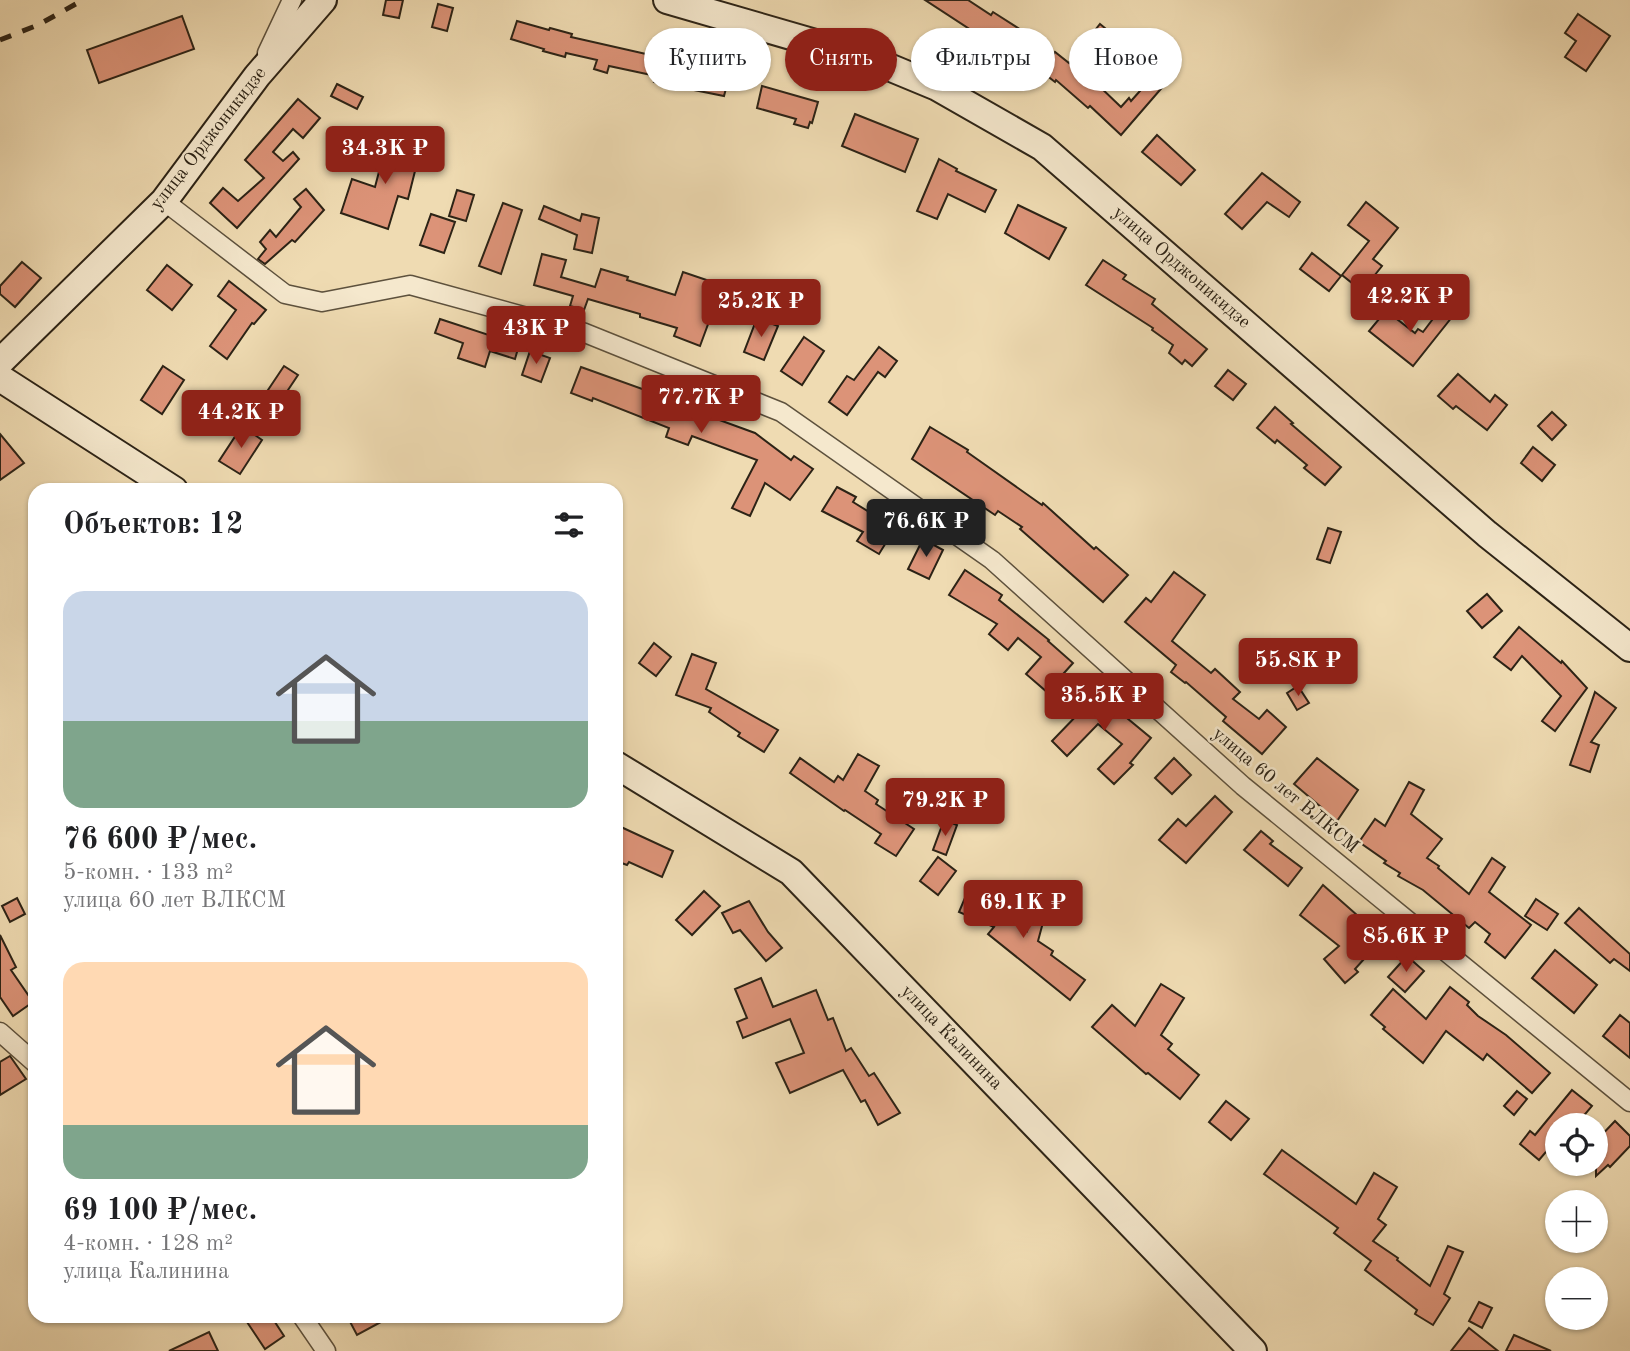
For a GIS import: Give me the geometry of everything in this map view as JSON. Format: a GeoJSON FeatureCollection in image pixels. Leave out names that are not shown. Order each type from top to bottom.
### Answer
{"type":"FeatureCollection","features":[{"type":"Feature","properties":{"kind":"main road","name":"улица Орджоникидзе"},"geometry":{"type":"LineString","coordinates":[[0,362],[164,201],[257,76],[323,0]]}},
{"type":"Feature","properties":{"kind":"main road","name":"улица Орджоникидзе"},"geometry":{"type":"LineString","coordinates":[[667,0],[867,58],[937,87],[1042,147],[1487,534],[1630,648]]}},
{"type":"Feature","properties":{"kind":"main road"},"geometry":{"type":"LineString","coordinates":[[0,378],[163,483]]}},
{"type":"Feature","properties":{"kind":"main road","name":"улица Калинина"},"geometry":{"type":"LineString","coordinates":[[623,769],[790,872],[1253,1351]]}},
{"type":"Feature","properties":{"kind":"street"},"geometry":{"type":"LineString","coordinates":[[257,76],[292,0]]}},
{"type":"Feature","properties":{"kind":"street","name":"улица 60 лет ВЛКСМ"},"geometry":{"type":"LineString","coordinates":[[164,201],[285,294],[322,302],[410,285],[585,333],[781,412],[992,559],[1243,786],[1630,1102]]}},
{"type":"Feature","properties":{"kind":"street"},"geometry":{"type":"LineString","coordinates":[[0,1032],[28,1057]]}},
{"type":"Feature","properties":{"kind":"street"},"geometry":{"type":"LineString","coordinates":[[307,1323],[326,1351]]}},
{"type":"Feature","properties":{"kind":"building"},"geometry":{"type":"Polygon","coordinates":[[[386,0],[403,0],[399,18],[383,15],[386,0]]]}},
{"type":"Feature","properties":{"kind":"building"},"geometry":{"type":"Polygon","coordinates":[[[925,0],[968,0],[1018,28],[968,28],[925,0]]]}},
{"type":"Feature","properties":{"kind":"building"},"geometry":{"type":"Polygon","coordinates":[[[438,4],[453,8],[447,31],[432,27],[438,4]]]}},
{"type":"Feature","properties":{"kind":"building"},"geometry":{"type":"Polygon","coordinates":[[[1578,14],[1610,36],[1586,71],[1565,57],[1576,41],[1565,33],[1578,14]]]}},
{"type":"Feature","properties":{"kind":"building"},"geometry":{"type":"Polygon","coordinates":[[[182,16],[194,49],[99,83],[87,50],[182,16]]]}},
{"type":"Feature","properties":{"kind":"building"},"geometry":{"type":"Polygon","coordinates":[[[517,21],[549,30],[550,28],[572,34],[571,37],[644,54],[644,73],[609,66],[607,73],[594,69],[597,60],[566,53],[565,57],[511,39],[517,21]]]}},
{"type":"Feature","properties":{"kind":"building"},"geometry":{"type":"Polygon","coordinates":[[[1055,52],[1069,63],[1069,91],[1104,91],[1121,107],[1140,91],[1159,91],[1121,135],[1090,106],[1088,108],[1056,80],[1055,82],[1055,52]]]}},
{"type":"Feature","properties":{"kind":"building"},"geometry":{"type":"Polygon","coordinates":[[[337,84],[363,97],[357,109],[331,96],[337,84]]]}},
{"type":"Feature","properties":{"kind":"building"},"geometry":{"type":"Polygon","coordinates":[[[771,89],[818,102],[808,128],[794,124],[796,119],[757,108],[761,91],[771,91],[771,89]]]}},
{"type":"Feature","properties":{"kind":"building"},"geometry":{"type":"Polygon","coordinates":[[[699,91],[725,91],[724,96],[699,91]]]}},
{"type":"Feature","properties":{"kind":"building"},"geometry":{"type":"Polygon","coordinates":[[[298,99],[320,118],[303,138],[293,129],[273,152],[283,161],[293,152],[299,159],[237,228],[210,203],[223,188],[238,201],[264,178],[245,160],[298,99]]]}},
{"type":"Feature","properties":{"kind":"building"},"geometry":{"type":"Polygon","coordinates":[[[855,114],[918,139],[905,172],[842,146],[855,114]]]}},
{"type":"Feature","properties":{"kind":"building"},"geometry":{"type":"Polygon","coordinates":[[[401,130],[420,137],[413,157],[418,159],[408,199],[398,196],[388,229],[341,213],[352,179],[375,187],[380,168],[386,170],[401,130]]]}},
{"type":"Feature","properties":{"kind":"building"},"geometry":{"type":"Polygon","coordinates":[[[1157,135],[1195,170],[1181,185],[1142,152],[1157,135]]]}},
{"type":"Feature","properties":{"kind":"building"},"geometry":{"type":"Polygon","coordinates":[[[939,159],[957,169],[956,171],[996,190],[985,212],[948,194],[937,219],[917,211],[939,159]]]}},
{"type":"Feature","properties":{"kind":"building"},"geometry":{"type":"Polygon","coordinates":[[[1262,173],[1300,202],[1289,217],[1267,202],[1242,229],[1225,214],[1262,173]]]}},
{"type":"Feature","properties":{"kind":"building"},"geometry":{"type":"Polygon","coordinates":[[[306,189],[324,210],[295,242],[292,240],[265,264],[258,259],[266,249],[260,242],[270,230],[276,237],[301,207],[294,199],[306,189]]]}},
{"type":"Feature","properties":{"kind":"building"},"geometry":{"type":"Polygon","coordinates":[[[457,190],[474,195],[466,221],[449,216],[457,190]]]}},
{"type":"Feature","properties":{"kind":"building"},"geometry":{"type":"Polygon","coordinates":[[[1366,202],[1398,228],[1373,259],[1382,266],[1362,291],[1342,275],[1369,241],[1348,225],[1366,202]]]}},
{"type":"Feature","properties":{"kind":"building"},"geometry":{"type":"Polygon","coordinates":[[[503,203],[522,210],[501,274],[479,266],[503,203]]]}},
{"type":"Feature","properties":{"kind":"building"},"geometry":{"type":"Polygon","coordinates":[[[1018,205],[1066,228],[1049,259],[1005,233],[1018,205]]]}},
{"type":"Feature","properties":{"kind":"building"},"geometry":{"type":"Polygon","coordinates":[[[544,206],[580,221],[582,214],[599,218],[592,253],[574,249],[577,235],[539,219],[544,206]]]}},
{"type":"Feature","properties":{"kind":"building"},"geometry":{"type":"Polygon","coordinates":[[[431,214],[455,222],[444,253],[420,245],[431,214]]]}},
{"type":"Feature","properties":{"kind":"building"},"geometry":{"type":"Polygon","coordinates":[[[1312,253],[1341,276],[1329,291],[1300,269],[1312,253]]]}},
{"type":"Feature","properties":{"kind":"building"},"geometry":{"type":"Polygon","coordinates":[[[542,254],[566,260],[561,277],[595,287],[601,269],[675,295],[683,272],[733,289],[729,303],[717,300],[700,346],[674,336],[677,328],[640,317],[640,314],[588,299],[584,310],[570,306],[573,296],[534,285],[542,254]]]}},
{"type":"Feature","properties":{"kind":"building"},"geometry":{"type":"Polygon","coordinates":[[[1103,260],[1126,275],[1123,279],[1155,299],[1152,304],[1207,349],[1192,366],[1185,360],[1182,364],[1169,353],[1173,345],[1152,330],[1153,328],[1086,285],[1103,260]]]}},
{"type":"Feature","properties":{"kind":"building"},"geometry":{"type":"Polygon","coordinates":[[[22,262],[41,278],[15,307],[0,294],[0,286],[22,262]]]}},
{"type":"Feature","properties":{"kind":"building"},"geometry":{"type":"Polygon","coordinates":[[[167,265],[192,285],[172,310],[147,290],[167,265]]]}},
{"type":"Feature","properties":{"kind":"building"},"geometry":{"type":"Polygon","coordinates":[[[229,281],[266,310],[252,323],[227,359],[210,346],[236,310],[218,296],[229,281]]]}},
{"type":"Feature","properties":{"kind":"building"},"geometry":{"type":"Polygon","coordinates":[[[1445,303],[1456,312],[1413,366],[1369,331],[1384,313],[1389,313],[1415,333],[1418,329],[1423,332],[1445,303]]]}},
{"type":"Feature","properties":{"kind":"building"},"geometry":{"type":"Polygon","coordinates":[[[757,318],[778,326],[764,360],[744,352],[757,318]]]}},
{"type":"Feature","properties":{"kind":"building"},"geometry":{"type":"Polygon","coordinates":[[[440,319],[519,345],[515,359],[490,351],[485,367],[458,358],[463,343],[435,333],[440,319]]]}},
{"type":"Feature","properties":{"kind":"building"},"geometry":{"type":"Polygon","coordinates":[[[804,337],[824,351],[802,385],[781,371],[804,337]]]}},
{"type":"Feature","properties":{"kind":"building"},"geometry":{"type":"Polygon","coordinates":[[[879,347],[897,361],[885,377],[878,372],[847,415],[829,402],[847,376],[854,380],[879,347]]]}},
{"type":"Feature","properties":{"kind":"building"},"geometry":{"type":"Polygon","coordinates":[[[530,351],[550,358],[541,382],[522,375],[530,351]]]}},
{"type":"Feature","properties":{"kind":"building"},"geometry":{"type":"Polygon","coordinates":[[[163,366],[184,380],[162,414],[141,400],[163,366]]]}},
{"type":"Feature","properties":{"kind":"building"},"geometry":{"type":"Polygon","coordinates":[[[284,366],[298,375],[276,408],[262,399],[284,366]]]}},
{"type":"Feature","properties":{"kind":"building"},"geometry":{"type":"Polygon","coordinates":[[[581,367],[701,410],[700,413],[755,433],[791,460],[794,456],[813,469],[790,500],[765,483],[750,516],[732,508],[757,460],[692,436],[688,445],[666,437],[669,428],[593,398],[592,401],[571,393],[581,367]]]}},
{"type":"Feature","properties":{"kind":"building"},"geometry":{"type":"Polygon","coordinates":[[[1228,370],[1246,384],[1233,400],[1215,386],[1228,370]]]}},
{"type":"Feature","properties":{"kind":"building"},"geometry":{"type":"Polygon","coordinates":[[[1458,374],[1490,402],[1495,395],[1507,405],[1487,430],[1456,406],[1453,409],[1438,396],[1458,374]]]}},
{"type":"Feature","properties":{"kind":"building"},"geometry":{"type":"Polygon","coordinates":[[[1275,407],[1341,467],[1325,485],[1304,468],[1307,465],[1277,440],[1275,443],[1257,428],[1275,407]]]}},
{"type":"Feature","properties":{"kind":"building"},"geometry":{"type":"Polygon","coordinates":[[[1552,412],[1566,425],[1552,440],[1538,426],[1552,412]]]}},
{"type":"Feature","properties":{"kind":"building"},"geometry":{"type":"Polygon","coordinates":[[[242,426],[262,440],[240,474],[219,461],[242,426]]]}},
{"type":"Feature","properties":{"kind":"building"},"geometry":{"type":"Polygon","coordinates":[[[930,427],[968,450],[967,452],[1042,505],[1043,503],[1094,549],[1096,547],[1128,575],[1103,602],[1020,529],[1022,527],[998,511],[995,515],[912,459],[930,427]]]}},
{"type":"Feature","properties":{"kind":"building"},"geometry":{"type":"Polygon","coordinates":[[[0,434],[24,463],[0,480],[0,434]]]}},
{"type":"Feature","properties":{"kind":"building"},"geometry":{"type":"Polygon","coordinates":[[[1533,447],[1555,465],[1542,481],[1521,463],[1533,447]]]}},
{"type":"Feature","properties":{"kind":"building"},"geometry":{"type":"Polygon","coordinates":[[[837,487],[856,497],[853,502],[895,528],[879,554],[857,541],[863,532],[822,511],[837,487]]]}},
{"type":"Feature","properties":{"kind":"building"},"geometry":{"type":"Polygon","coordinates":[[[1328,528],[1341,532],[1330,563],[1317,559],[1328,528]]]}},
{"type":"Feature","properties":{"kind":"building"},"geometry":{"type":"Polygon","coordinates":[[[923,539],[943,550],[929,579],[908,569],[923,539]]]}},
{"type":"Feature","properties":{"kind":"building"},"geometry":{"type":"Polygon","coordinates":[[[965,570],[1002,595],[999,600],[1073,663],[1047,692],[1026,674],[1041,657],[1018,638],[1008,650],[989,634],[997,624],[949,595],[965,570]]]}},
{"type":"Feature","properties":{"kind":"building"},"geometry":{"type":"Polygon","coordinates":[[[1174,572],[1205,595],[1172,641],[1211,673],[1215,669],[1240,692],[1233,699],[1259,719],[1267,710],[1286,727],[1262,754],[1223,721],[1226,717],[1171,672],[1176,665],[1125,622],[1146,598],[1151,602],[1174,572]]]}},
{"type":"Feature","properties":{"kind":"building"},"geometry":{"type":"Polygon","coordinates":[[[1487,594],[1502,611],[1482,628],[1467,611],[1487,594]]]}},
{"type":"Feature","properties":{"kind":"building"},"geometry":{"type":"Polygon","coordinates":[[[1519,627],[1561,663],[1562,661],[1587,688],[1555,731],[1542,721],[1561,696],[1522,656],[1511,670],[1494,657],[1519,627]]]}},
{"type":"Feature","properties":{"kind":"building"},"geometry":{"type":"Polygon","coordinates":[[[654,643],[671,657],[656,676],[639,663],[654,643]]]}},
{"type":"Feature","properties":{"kind":"building"},"geometry":{"type":"Polygon","coordinates":[[[692,654],[716,663],[706,689],[778,730],[764,752],[738,736],[740,733],[709,712],[711,708],[676,695],[692,654]]]}},
{"type":"Feature","properties":{"kind":"building"},"geometry":{"type":"Polygon","coordinates":[[[1298,686],[1309,703],[1297,710],[1287,693],[1298,686]]]}},
{"type":"Feature","properties":{"kind":"building"},"geometry":{"type":"Polygon","coordinates":[[[1094,687],[1151,738],[1130,763],[1133,765],[1114,784],[1098,769],[1122,744],[1098,724],[1067,756],[1052,741],[1080,712],[1075,708],[1094,687]]]}},
{"type":"Feature","properties":{"kind":"building"},"geometry":{"type":"Polygon","coordinates":[[[1595,692],[1616,708],[1591,742],[1599,745],[1590,772],[1570,765],[1595,692]]]}},
{"type":"Feature","properties":{"kind":"building"},"geometry":{"type":"Polygon","coordinates":[[[858,754],[879,766],[865,791],[878,800],[876,804],[914,829],[896,856],[875,843],[881,834],[790,773],[800,758],[834,782],[838,776],[843,780],[858,754]]]}},
{"type":"Feature","properties":{"kind":"building"},"geometry":{"type":"Polygon","coordinates":[[[1174,758],[1191,775],[1172,794],[1155,778],[1174,758]]]}},
{"type":"Feature","properties":{"kind":"building"},"geometry":{"type":"Polygon","coordinates":[[[1317,758],[1358,790],[1337,821],[1319,809],[1321,807],[1294,784],[1317,758]]]}},
{"type":"Feature","properties":{"kind":"building"},"geometry":{"type":"Polygon","coordinates":[[[1409,782],[1424,790],[1411,814],[1442,839],[1427,858],[1439,866],[1438,868],[1469,894],[1492,858],[1505,867],[1489,892],[1531,925],[1505,958],[1485,942],[1490,934],[1475,922],[1469,928],[1423,890],[1398,876],[1400,873],[1359,842],[1375,819],[1385,826],[1409,782]]]}},
{"type":"Feature","properties":{"kind":"building"},"geometry":{"type":"Polygon","coordinates":[[[1215,796],[1232,812],[1186,863],[1159,840],[1178,819],[1186,826],[1215,796]]]}},
{"type":"Feature","properties":{"kind":"building"},"geometry":{"type":"Polygon","coordinates":[[[944,820],[957,825],[946,855],[933,850],[944,820]]]}},
{"type":"Feature","properties":{"kind":"building"},"geometry":{"type":"Polygon","coordinates":[[[623,828],[673,851],[662,877],[629,862],[627,865],[623,864],[623,828]]]}},
{"type":"Feature","properties":{"kind":"building"},"geometry":{"type":"Polygon","coordinates":[[[1261,831],[1273,841],[1270,844],[1302,868],[1288,886],[1244,850],[1261,831]]]}},
{"type":"Feature","properties":{"kind":"building"},"geometry":{"type":"Polygon","coordinates":[[[938,857],[956,871],[938,895],[920,881],[938,857]]]}},
{"type":"Feature","properties":{"kind":"building"},"geometry":{"type":"Polygon","coordinates":[[[1323,885],[1383,938],[1355,969],[1358,972],[1345,983],[1324,959],[1339,946],[1300,915],[1323,885]]]}},
{"type":"Feature","properties":{"kind":"building"},"geometry":{"type":"Polygon","coordinates":[[[970,886],[992,896],[990,902],[1027,931],[1036,896],[1049,900],[1038,941],[1053,951],[1051,955],[1085,980],[1070,1000],[988,934],[994,927],[959,912],[970,886]]]}},
{"type":"Feature","properties":{"kind":"building"},"geometry":{"type":"Polygon","coordinates":[[[704,891],[720,906],[692,935],[676,920],[704,891]]]}},
{"type":"Feature","properties":{"kind":"building"},"geometry":{"type":"Polygon","coordinates":[[[17,898],[25,914],[10,922],[2,906],[17,898]]]}},
{"type":"Feature","properties":{"kind":"building"},"geometry":{"type":"Polygon","coordinates":[[[1536,899],[1558,914],[1547,930],[1525,916],[1536,899]]]}},
{"type":"Feature","properties":{"kind":"building"},"geometry":{"type":"Polygon","coordinates":[[[749,901],[768,932],[782,948],[766,961],[740,930],[733,933],[722,913],[749,901]]]}},
{"type":"Feature","properties":{"kind":"building"},"geometry":{"type":"Polygon","coordinates":[[[1579,908],[1630,954],[1630,971],[1614,959],[1610,963],[1565,923],[1579,908]]]}},
{"type":"Feature","properties":{"kind":"building"},"geometry":{"type":"Polygon","coordinates":[[[0,935],[16,967],[11,970],[28,995],[28,1006],[13,1016],[0,997],[0,935]]]}},
{"type":"Feature","properties":{"kind":"building"},"geometry":{"type":"Polygon","coordinates":[[[1555,950],[1597,985],[1574,1013],[1532,978],[1555,950]]]}},
{"type":"Feature","properties":{"kind":"building"},"geometry":{"type":"Polygon","coordinates":[[[1407,956],[1424,971],[1405,992],[1388,977],[1407,956]]]}},
{"type":"Feature","properties":{"kind":"building"},"geometry":{"type":"Polygon","coordinates":[[[761,978],[773,1007],[816,990],[828,1020],[833,1018],[846,1051],[851,1048],[869,1076],[874,1073],[900,1113],[878,1125],[865,1100],[861,1102],[843,1070],[790,1093],[776,1063],[804,1053],[790,1019],[743,1038],[737,1022],[747,1018],[735,989],[761,978]]]}},
{"type":"Feature","properties":{"kind":"building"},"geometry":{"type":"Polygon","coordinates":[[[1161,984],[1184,998],[1161,1035],[1172,1044],[1168,1049],[1199,1075],[1180,1099],[1146,1074],[1092,1027],[1112,1005],[1135,1026],[1161,984]]]}},
{"type":"Feature","properties":{"kind":"building"},"geometry":{"type":"Polygon","coordinates":[[[1450,987],[1469,1002],[1467,1005],[1478,1016],[1506,1035],[1550,1073],[1532,1093],[1487,1054],[1483,1060],[1446,1031],[1423,1063],[1383,1029],[1385,1027],[1371,1015],[1393,989],[1426,1019],[1450,987]]]}},
{"type":"Feature","properties":{"kind":"building"},"geometry":{"type":"Polygon","coordinates":[[[1620,1015],[1630,1023],[1630,1058],[1603,1036],[1620,1015]]]}},
{"type":"Feature","properties":{"kind":"building"},"geometry":{"type":"Polygon","coordinates":[[[10,1056],[26,1079],[0,1095],[0,1062],[10,1056]]]}},
{"type":"Feature","properties":{"kind":"building"},"geometry":{"type":"Polygon","coordinates":[[[1572,1090],[1592,1106],[1586,1113],[1553,1113],[1572,1090]]]}},
{"type":"Feature","properties":{"kind":"building"},"geometry":{"type":"Polygon","coordinates":[[[1517,1091],[1527,1099],[1514,1115],[1504,1106],[1517,1091]]]}},
{"type":"Feature","properties":{"kind":"building"},"geometry":{"type":"Polygon","coordinates":[[[1226,1101],[1249,1119],[1231,1140],[1209,1122],[1226,1101]]]}},
{"type":"Feature","properties":{"kind":"building"},"geometry":{"type":"Polygon","coordinates":[[[1615,1121],[1630,1136],[1630,1146],[1610,1167],[1608,1165],[1608,1128],[1615,1121]]]}},
{"type":"Feature","properties":{"kind":"building"},"geometry":{"type":"Polygon","coordinates":[[[1545,1123],[1545,1153],[1539,1160],[1520,1144],[1530,1131],[1535,1135],[1545,1123]]]}},
{"type":"Feature","properties":{"kind":"building"},"geometry":{"type":"Polygon","coordinates":[[[1282,1150],[1356,1204],[1374,1173],[1397,1187],[1378,1219],[1386,1225],[1373,1241],[1398,1258],[1397,1260],[1430,1286],[1448,1246],[1463,1252],[1444,1294],[1450,1298],[1433,1325],[1415,1314],[1417,1310],[1365,1270],[1371,1261],[1334,1233],[1338,1228],[1264,1174],[1282,1150]]]}},
{"type":"Feature","properties":{"kind":"building"},"geometry":{"type":"Polygon","coordinates":[[[1479,1302],[1492,1308],[1482,1328],[1469,1321],[1479,1302]]]}},
{"type":"Feature","properties":{"kind":"building"},"geometry":{"type":"Polygon","coordinates":[[[248,1323],[276,1323],[284,1336],[265,1349],[248,1323]]]}},
{"type":"Feature","properties":{"kind":"building"},"geometry":{"type":"Polygon","coordinates":[[[351,1323],[379,1323],[357,1335],[351,1323]]]}},
{"type":"Feature","properties":{"kind":"building"},"geometry":{"type":"Polygon","coordinates":[[[1469,1328],[1498,1351],[1451,1351],[1469,1328]]]}},
{"type":"Feature","properties":{"kind":"building"},"geometry":{"type":"Polygon","coordinates":[[[209,1332],[218,1351],[169,1351],[209,1332]]]}},
{"type":"Feature","properties":{"kind":"building"},"geometry":{"type":"Polygon","coordinates":[[[1514,1335],[1551,1351],[1506,1351],[1514,1335]]]}},
{"type":"Feature","properties":{"kind":"railway"},"geometry":{"type":"LineString","coordinates":[[0,40],[38,25],[83,0]]}}]}
